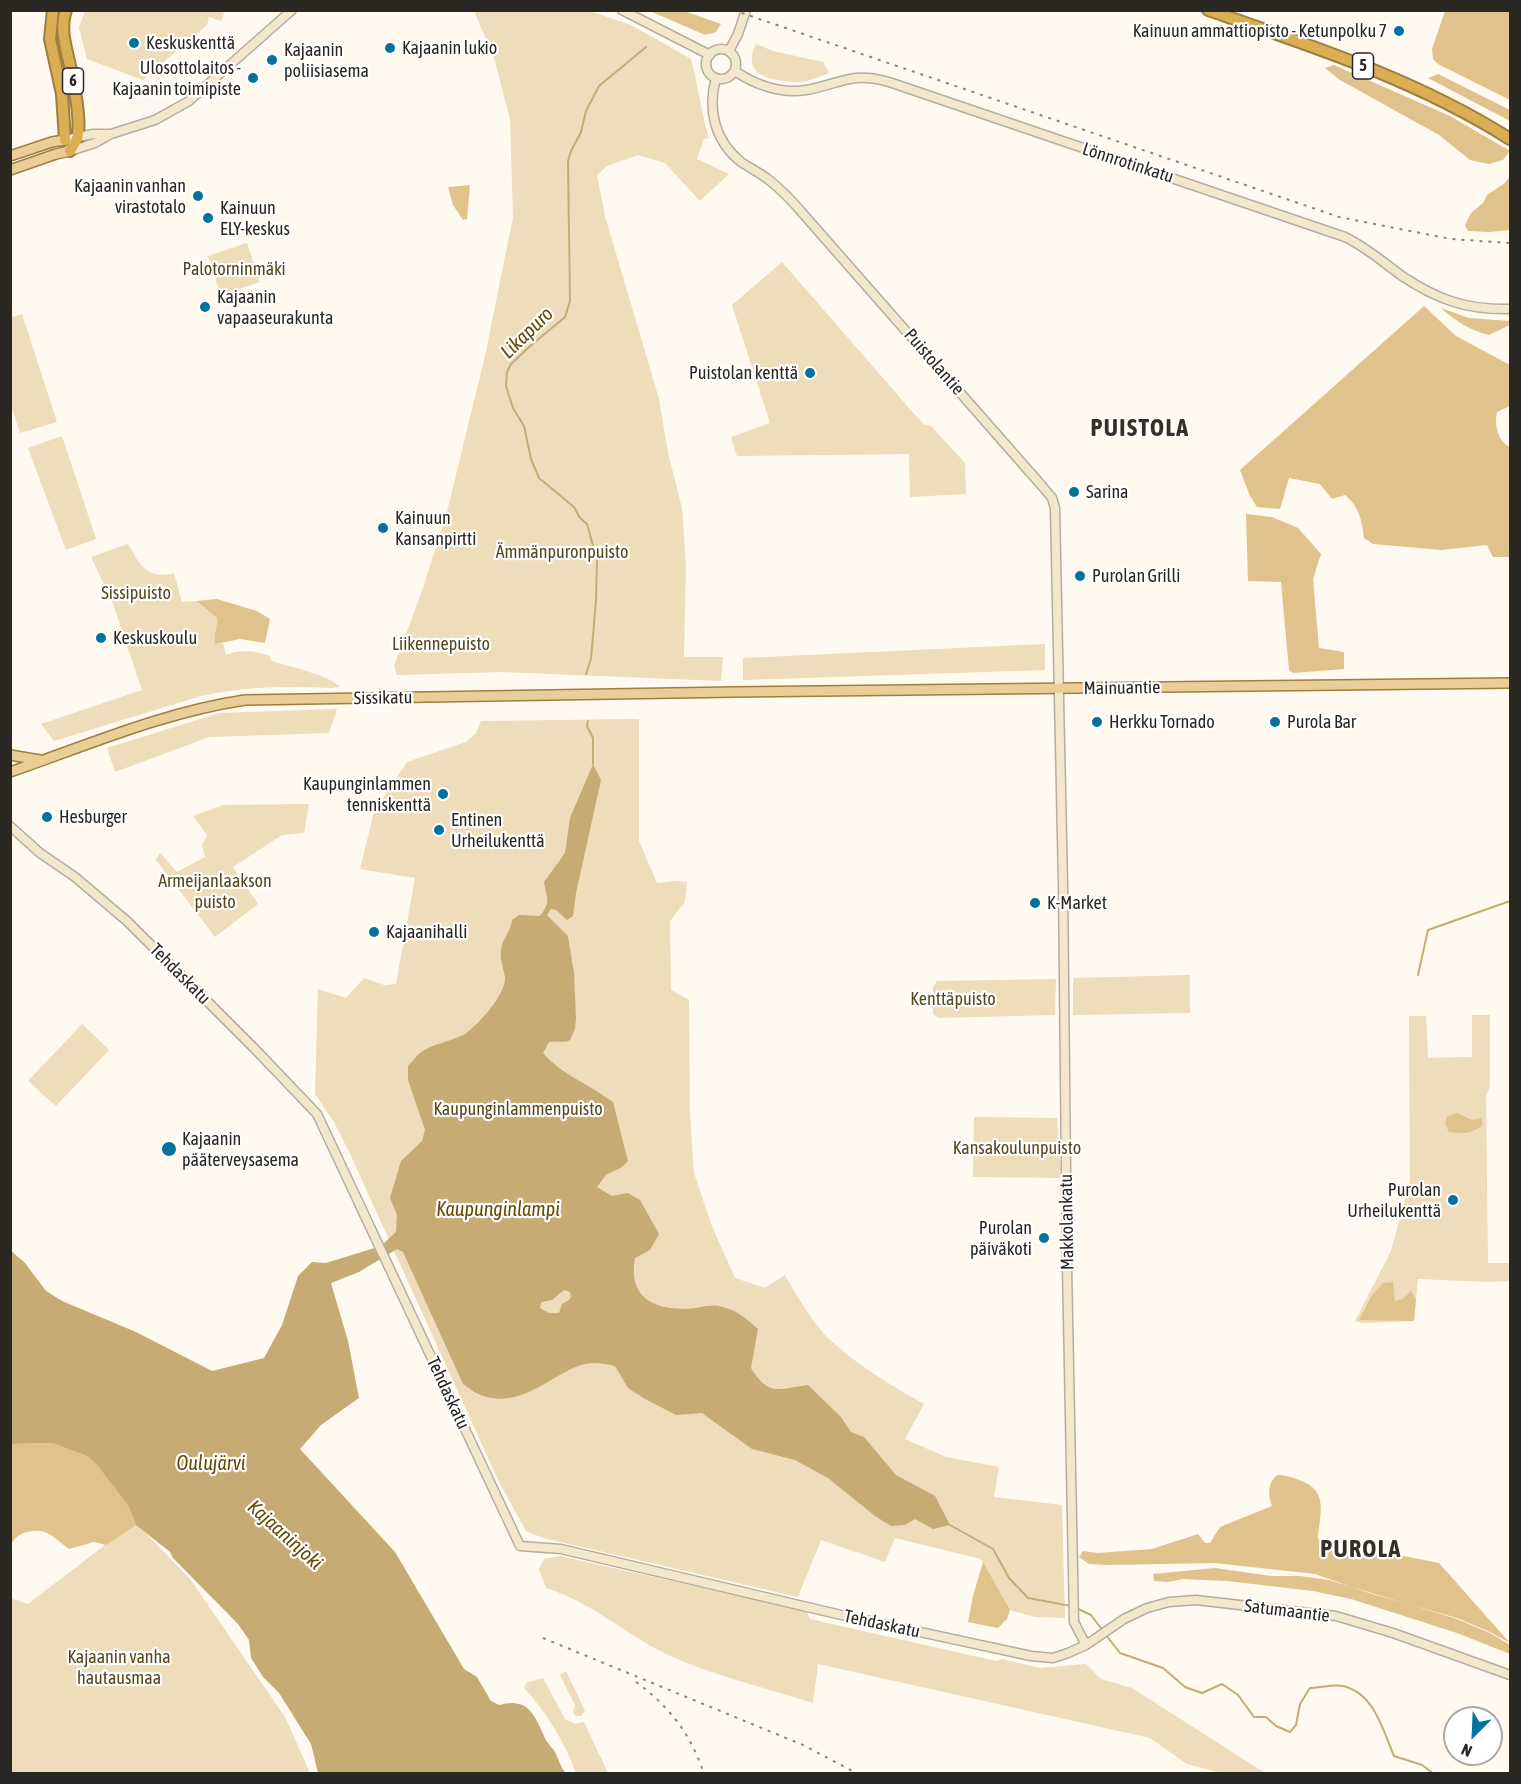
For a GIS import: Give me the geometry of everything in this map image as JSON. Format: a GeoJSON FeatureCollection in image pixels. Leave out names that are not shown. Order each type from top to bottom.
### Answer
{"type":"FeatureCollection","features":[{"type":"Feature","properties":{"kind":"highway","name":"6"},"geometry":{"type":"LineString","coordinates":[[53,10],[50,39],[62,94],[65,140]]}},
{"type":"Feature","properties":{"kind":"highway","name":"6"},"geometry":{"type":"LineString","coordinates":[[66,10],[63,36],[73,81],[77,137]]}},
{"type":"Feature","properties":{"kind":"highway","name":"5"},"geometry":{"type":"LineString","coordinates":[[1208,10],[1366,67],[1440,100],[1510,139]]}},
{"type":"Feature","properties":{"kind":"highway"},"geometry":{"type":"LineString","coordinates":[[70,151],[77,137]]}},
{"type":"Feature","properties":{"kind":"main road"},"geometry":{"type":"LineString","coordinates":[[10,156],[65,140]]}},
{"type":"Feature","properties":{"kind":"main road"},"geometry":{"type":"LineString","coordinates":[[10,170],[70,151]]}},
{"type":"Feature","properties":{"kind":"main road","name":"Mainuantie"},"geometry":{"type":"LineString","coordinates":[[734,692],[1510,683]]}},
{"type":"Feature","properties":{"kind":"main road","name":"Sissikatu"},"geometry":{"type":"LineString","coordinates":[[10,772],[194,709],[245,700],[734,692]]}},
{"type":"Feature","properties":{"kind":"main road","name":"Sissikatu"},"geometry":{"type":"LineString","coordinates":[[10,755],[40,760]]}},
{"type":"Feature","properties":{"kind":"street"},"geometry":{"type":"LineString","coordinates":[[111,134],[93,134],[65,140],[70,151],[95,143],[111,134],[155,120],[183,105],[292,10]]}},
{"type":"Feature","properties":{"kind":"street"},"geometry":{"type":"LineString","coordinates":[[622,10],[710,55]]}},
{"type":"Feature","properties":{"kind":"street"},"geometry":{"type":"LineString","coordinates":[[729,51],[747,10]]}},
{"type":"Feature","properties":{"kind":"street"},"geometry":{"type":"LineString","coordinates":[[719,50],[729,51],[736,62],[735,71],[729,78],[716,78],[707,68],[710,55],[719,50]]}},
{"type":"Feature","properties":{"kind":"street","name":"Lönnrotinkatu"},"geometry":{"type":"LineString","coordinates":[[735,71],[759,84],[792,91],[805,90],[856,77],[872,77],[889,82],[1345,237],[1370,251],[1419,286],[1450,301],[1469,307],[1510,309]]}},
{"type":"Feature","properties":{"kind":"street","name":"Puistolantie"},"geometry":{"type":"LineString","coordinates":[[716,78],[712,116],[730,152],[770,180],[792,202],[1052,498],[1056,515],[1058,690]]}},
{"type":"Feature","properties":{"kind":"street","name":"Makkolankatu"},"geometry":{"type":"LineString","coordinates":[[1058,690],[1074,1622],[1086,1645]]}},
{"type":"Feature","properties":{"kind":"street","name":"Tehdaskatu"},"geometry":{"type":"LineString","coordinates":[[10,826],[40,853],[75,877],[128,922],[317,1114],[520,1546],[561,1550],[1031,1656],[1053,1658],[1068,1653]]}},
{"type":"Feature","properties":{"kind":"street","name":"Satumaantie"},"geometry":{"type":"LineString","coordinates":[[1068,1653],[1086,1645],[1124,1619],[1146,1608],[1169,1602],[1196,1600],[1314,1612],[1345,1618],[1510,1676]]}},
{"type":"Feature","properties":{"kind":"green space","name":"Keskuskenttä"},"geometry":{"type":"Polygon","coordinates":[[[85,10],[225,11],[221,21],[209,17],[207,25],[143,80],[87,59],[79,27],[85,10]]]}},
{"type":"Feature","properties":{"kind":"green space","name":"Ämmänpuronpuisto"},"geometry":{"type":"Polygon","coordinates":[[[474,11],[590,11],[631,25],[691,59],[709,138],[704,139],[697,159],[729,174],[700,201],[665,163],[638,155],[607,166],[597,175],[605,216],[659,399],[668,453],[682,508],[686,566],[684,657],[723,657],[721,681],[503,672],[397,675],[394,666],[422,591],[446,516],[485,356],[513,217],[510,119],[494,58],[474,11]]]}},
{"type":"Feature","properties":{"kind":"green space"},"geometry":{"type":"Polygon","coordinates":[[[756,44],[773,51],[823,62],[829,73],[801,82],[788,82],[766,77],[756,71],[752,65],[752,54],[756,44]]]}},
{"type":"Feature","properties":{"kind":"green space","name":"Palotorninmäki"},"geometry":{"type":"Polygon","coordinates":[[[247,243],[260,282],[221,295],[208,256],[247,243]]]}},
{"type":"Feature","properties":{"kind":"green space"},"geometry":{"type":"Polygon","coordinates":[[[782,262],[923,424],[931,426],[965,463],[966,494],[910,497],[909,454],[737,456],[731,437],[770,423],[732,305],[782,262]]]}},
{"type":"Feature","properties":{"kind":"green space"},"geometry":{"type":"Polygon","coordinates":[[[22,314],[57,422],[20,433],[11,405],[10,318],[22,314]]]}},
{"type":"Feature","properties":{"kind":"green space"},"geometry":{"type":"Polygon","coordinates":[[[62,436],[96,539],[66,550],[28,448],[62,436]]]}},
{"type":"Feature","properties":{"kind":"green space","name":"Sissipuisto"},"geometry":{"type":"Polygon","coordinates":[[[128,544],[145,569],[157,574],[174,573],[182,602],[197,601],[214,613],[218,625],[215,644],[223,643],[226,655],[243,651],[264,654],[270,656],[271,661],[318,675],[340,687],[234,690],[201,696],[54,741],[41,724],[142,690],[113,604],[91,557],[128,544]]]}},
{"type":"Feature","properties":{"kind":"green space"},"geometry":{"type":"Polygon","coordinates":[[[1045,644],[1045,670],[743,680],[743,658],[1045,644]]]}},
{"type":"Feature","properties":{"kind":"green space"},"geometry":{"type":"Polygon","coordinates":[[[337,709],[329,733],[209,737],[115,772],[107,748],[219,713],[337,709]]]}},
{"type":"Feature","properties":{"kind":"green space","name":"Kaupunginlammenpuisto"},"geometry":{"type":"Polygon","coordinates":[[[639,719],[639,841],[657,883],[687,882],[685,902],[670,921],[671,990],[689,1000],[690,1116],[694,1173],[711,1224],[735,1278],[765,1288],[785,1275],[809,1315],[827,1337],[873,1374],[924,1404],[905,1439],[946,1457],[999,1467],[994,1497],[1062,1505],[1065,1618],[1035,1617],[1010,1610],[981,1559],[895,1538],[885,1562],[821,1540],[798,1597],[543,1538],[526,1531],[499,1482],[351,1156],[334,1122],[315,1094],[318,989],[346,998],[364,978],[384,985],[396,984],[415,878],[360,869],[374,812],[407,762],[466,742],[476,733],[481,721],[639,719]]]}},
{"type":"Feature","properties":{"kind":"green space","name":"Armeijanlaakson puisto"},"geometry":{"type":"Polygon","coordinates":[[[309,804],[304,833],[282,835],[233,867],[258,904],[215,937],[156,860],[160,853],[177,872],[205,857],[202,845],[207,835],[193,816],[223,805],[309,804]]]}},
{"type":"Feature","properties":{"kind":"green space"},"geometry":{"type":"Polygon","coordinates":[[[1190,975],[1190,1013],[1073,1015],[1073,978],[1190,975]]]}},
{"type":"Feature","properties":{"kind":"green space","name":"Kenttäpuisto"},"geometry":{"type":"Polygon","coordinates":[[[1056,979],[1055,1015],[938,1018],[933,1014],[933,987],[937,981],[1056,979]]]}},
{"type":"Feature","properties":{"kind":"green space"},"geometry":{"type":"Polygon","coordinates":[[[1472,1015],[1490,1015],[1490,1086],[1486,1097],[1488,1263],[1510,1263],[1510,1281],[1418,1279],[1414,1321],[1363,1323],[1355,1321],[1391,1251],[1410,1181],[1409,1016],[1426,1016],[1428,1058],[1472,1057],[1472,1015]]]}},
{"type":"Feature","properties":{"kind":"green space"},"geometry":{"type":"Polygon","coordinates":[[[82,1024],[109,1050],[56,1106],[28,1081],[82,1024]]]}},
{"type":"Feature","properties":{"kind":"green space","name":"Kansakoulunpuisto"},"geometry":{"type":"Polygon","coordinates":[[[974,1117],[1057,1118],[1061,1178],[973,1177],[974,1117]]]}},
{"type":"Feature","properties":{"kind":"green space","name":"Kajaanin vanha hautausmaa"},"geometry":{"type":"Polygon","coordinates":[[[135,1522],[190,1579],[285,1717],[310,1773],[11,1773],[10,1598],[28,1604],[135,1522]]]}},
{"type":"Feature","properties":{"kind":"green space"},"geometry":{"type":"Polygon","coordinates":[[[560,1556],[793,1608],[807,1612],[810,1619],[996,1661],[1002,1659],[1039,1668],[1086,1664],[1101,1679],[1132,1688],[1265,1773],[1221,1773],[1187,1764],[1150,1738],[818,1664],[813,1703],[705,1670],[654,1648],[580,1602],[546,1588],[539,1569],[544,1559],[560,1556]]]}},
{"type":"Feature","properties":{"kind":"green space"},"geometry":{"type":"Polygon","coordinates":[[[566,1671],[585,1711],[581,1716],[575,1716],[573,1712],[575,1705],[560,1675],[566,1671]]]}},
{"type":"Feature","properties":{"kind":"green space"},"geometry":{"type":"Polygon","coordinates":[[[543,1678],[565,1719],[575,1724],[584,1722],[608,1773],[576,1773],[554,1728],[524,1688],[526,1683],[543,1678]]]}},
{"type":"Feature","properties":{"kind":"shaded area"},"geometry":{"type":"Polygon","coordinates":[[[650,11],[684,11],[721,24],[716,32],[705,35],[650,11]]]}},
{"type":"Feature","properties":{"kind":"shaded area"},"geometry":{"type":"Polygon","coordinates":[[[1445,11],[1510,11],[1510,100],[1438,64],[1433,59],[1432,49],[1445,11]]]}},
{"type":"Feature","properties":{"kind":"shaded area"},"geometry":{"type":"Polygon","coordinates":[[[1334,65],[1450,116],[1510,151],[1503,160],[1489,164],[1470,160],[1439,135],[1340,80],[1325,68],[1334,65]]]}},
{"type":"Feature","properties":{"kind":"shaded area"},"geometry":{"type":"Polygon","coordinates":[[[1438,74],[1510,110],[1510,121],[1428,78],[1438,74]]]}},
{"type":"Feature","properties":{"kind":"shaded area"},"geometry":{"type":"Polygon","coordinates":[[[1510,176],[1510,230],[1468,231],[1465,225],[1471,213],[1483,203],[1487,195],[1505,183],[1510,176]]]}},
{"type":"Feature","properties":{"kind":"shaded area"},"geometry":{"type":"Polygon","coordinates":[[[470,185],[467,219],[463,220],[453,205],[448,187],[470,185]]]}},
{"type":"Feature","properties":{"kind":"shaded area"},"geometry":{"type":"Polygon","coordinates":[[[1424,306],[1456,336],[1510,365],[1510,406],[1497,412],[1496,422],[1502,441],[1510,447],[1510,557],[1493,557],[1487,545],[1441,550],[1373,544],[1364,538],[1359,514],[1350,499],[1345,495],[1332,499],[1320,484],[1289,478],[1280,509],[1257,507],[1240,470],[1424,306]]]}},
{"type":"Feature","properties":{"kind":"shaded area"},"geometry":{"type":"Polygon","coordinates":[[[1441,308],[1469,318],[1510,321],[1510,325],[1489,335],[1463,324],[1441,308]]]}},
{"type":"Feature","properties":{"kind":"shaded area"},"geometry":{"type":"Polygon","coordinates":[[[1246,514],[1272,517],[1298,528],[1321,554],[1313,579],[1319,648],[1344,652],[1344,669],[1293,673],[1289,670],[1281,582],[1248,581],[1246,514]]]}},
{"type":"Feature","properties":{"kind":"shaded area"},"geometry":{"type":"Polygon","coordinates":[[[217,599],[257,611],[270,619],[265,643],[240,639],[215,644],[217,618],[197,601],[217,599]]]}},
{"type":"Feature","properties":{"kind":"shaded area"},"geometry":{"type":"Polygon","coordinates":[[[1457,1113],[1472,1120],[1482,1118],[1482,1126],[1467,1133],[1449,1132],[1445,1124],[1447,1117],[1457,1113]]]}},
{"type":"Feature","properties":{"kind":"shaded area"},"geometry":{"type":"Polygon","coordinates":[[[1393,1282],[1395,1301],[1403,1299],[1411,1291],[1416,1299],[1414,1321],[1359,1320],[1372,1295],[1383,1283],[1393,1282]]]}},
{"type":"Feature","properties":{"kind":"shaded area"},"geometry":{"type":"Polygon","coordinates":[[[52,1443],[87,1456],[97,1465],[130,1506],[136,1525],[106,1545],[94,1542],[69,1549],[48,1533],[35,1531],[25,1532],[16,1537],[11,1545],[11,1444],[52,1443]]]}},
{"type":"Feature","properties":{"kind":"shaded area"},"geometry":{"type":"Polygon","coordinates":[[[1277,1475],[1304,1482],[1317,1492],[1321,1506],[1318,1539],[1439,1563],[1510,1643],[1457,1618],[1369,1593],[1315,1574],[1215,1563],[1089,1564],[1079,1557],[1083,1551],[1098,1553],[1152,1549],[1198,1534],[1205,1543],[1210,1543],[1220,1527],[1272,1506],[1269,1490],[1271,1482],[1277,1475]]]}},
{"type":"Feature","properties":{"kind":"shaded area"},"geometry":{"type":"Polygon","coordinates":[[[983,1562],[1010,1610],[1007,1619],[998,1628],[968,1622],[983,1562]]]}},
{"type":"Feature","properties":{"kind":"shaded area"},"geometry":{"type":"Polygon","coordinates":[[[1215,1568],[1271,1576],[1300,1576],[1329,1580],[1457,1619],[1490,1633],[1510,1645],[1510,1654],[1457,1633],[1351,1599],[1313,1591],[1227,1581],[1183,1579],[1168,1582],[1154,1581],[1153,1574],[1215,1568]]]}},
{"type":"Feature","properties":{"kind":"water"},"geometry":{"type":"Polygon","coordinates":[[[593,764],[601,780],[573,916],[567,920],[556,910],[551,909],[547,915],[568,936],[574,973],[575,1029],[570,1040],[549,1042],[543,1053],[567,1073],[613,1102],[628,1161],[622,1167],[606,1175],[597,1187],[612,1196],[628,1193],[640,1200],[659,1234],[650,1250],[635,1258],[635,1282],[639,1291],[645,1298],[662,1306],[686,1309],[719,1306],[736,1312],[744,1318],[758,1329],[751,1368],[757,1377],[775,1389],[808,1385],[841,1417],[851,1432],[864,1437],[896,1475],[935,1496],[950,1525],[933,1529],[915,1519],[905,1525],[891,1526],[828,1478],[795,1460],[752,1449],[702,1413],[676,1415],[645,1399],[628,1388],[615,1366],[596,1363],[583,1364],[533,1390],[509,1398],[496,1399],[478,1394],[463,1384],[403,1252],[397,1249],[359,1272],[331,1283],[348,1341],[359,1398],[321,1425],[300,1449],[395,1552],[464,1669],[477,1677],[491,1701],[499,1705],[516,1703],[523,1705],[533,1714],[566,1773],[318,1773],[311,1744],[279,1693],[263,1677],[251,1658],[249,1640],[238,1624],[173,1558],[170,1552],[136,1525],[129,1506],[97,1465],[87,1456],[52,1443],[11,1444],[10,1250],[25,1263],[46,1291],[62,1301],[136,1332],[212,1371],[264,1358],[282,1325],[298,1276],[312,1262],[326,1263],[381,1246],[396,1232],[397,1215],[390,1198],[401,1161],[422,1141],[425,1130],[408,1080],[408,1066],[418,1054],[469,1031],[496,1000],[505,977],[501,961],[503,942],[512,920],[519,915],[540,916],[546,907],[544,882],[565,853],[570,818],[593,764]],[[564,1290],[552,1300],[541,1302],[540,1308],[549,1313],[559,1313],[562,1304],[571,1297],[570,1292],[564,1290]]]}},
{"type":"Feature","properties":{"kind":"waterway","name":"Likapuro"},"geometry":{"type":"LineString","coordinates":[[586,674],[591,659],[597,560],[587,524],[580,518],[574,507],[539,478],[531,459],[524,426],[513,408],[506,386],[507,372],[511,364],[565,317],[570,301],[568,161],[581,132],[586,111],[599,86],[646,47]]}},
{"type":"Feature","properties":{"kind":"waterway"},"geometry":{"type":"LineString","coordinates":[[588,721],[587,726],[593,738],[593,764]]}},
{"type":"Feature","properties":{"kind":"waterway"},"geometry":{"type":"LineString","coordinates":[[1418,975],[1428,930],[1510,901]]}},
{"type":"Feature","properties":{"kind":"waterway"},"geometry":{"type":"LineString","coordinates":[[950,1525],[993,1549],[1009,1578],[1028,1598],[1071,1606]]}},
{"type":"Feature","properties":{"kind":"waterway"},"geometry":{"type":"LineString","coordinates":[[1076,1608],[1091,1615],[1103,1631]]}},
{"type":"Feature","properties":{"kind":"waterway"},"geometry":{"type":"LineString","coordinates":[[1106,1635],[1120,1653],[1163,1668],[1185,1687],[1202,1693],[1222,1684],[1238,1695],[1254,1717],[1266,1717],[1276,1726],[1290,1732],[1296,1725],[1300,1704],[1310,1688],[1343,1686],[1354,1690],[1370,1704],[1394,1756],[1422,1765],[1434,1774]]}},
{"type":"Feature","properties":{"kind":"railway"},"geometry":{"type":"LineString","coordinates":[[733,10],[1339,217],[1451,239],[1510,243]]}},
{"type":"Feature","properties":{"kind":"railway"},"geometry":{"type":"LineString","coordinates":[[543,1638],[803,1745],[858,1774]]}},
{"type":"Feature","properties":{"kind":"railway"},"geometry":{"type":"LineString","coordinates":[[636,1682],[659,1701],[678,1722],[693,1746],[704,1774]]}},
{"type":"Feature","properties":{"kind":"place","name":"Kainuun ammattiopisto - Ketunpolku 7"},"geometry":{"type":"Point","coordinates":[1399,31]}},
{"type":"Feature","properties":{"kind":"place","name":"Keskuskenttä"},"geometry":{"type":"Point","coordinates":[134,43]}},
{"type":"Feature","properties":{"kind":"place","name":"Kajaanin lukio"},"geometry":{"type":"Point","coordinates":[390,48]}},
{"type":"Feature","properties":{"kind":"place","name":"Kajaanin poliisiasema"},"geometry":{"type":"Point","coordinates":[272,60]}},
{"type":"Feature","properties":{"kind":"place","name":"Ulosottolaitos - Kajaanin toimipiste"},"geometry":{"type":"Point","coordinates":[253,78]}},
{"type":"Feature","properties":{"kind":"place","name":"Kajaanin vanhan virastotalo"},"geometry":{"type":"Point","coordinates":[198,196]}},
{"type":"Feature","properties":{"kind":"place","name":"Kainuun ELY-keskus"},"geometry":{"type":"Point","coordinates":[208,218]}},
{"type":"Feature","properties":{"kind":"place","name":"Kajaanin vapaaseurakunta"},"geometry":{"type":"Point","coordinates":[205,307]}},
{"type":"Feature","properties":{"kind":"place","name":"Puistolan kenttä"},"geometry":{"type":"Point","coordinates":[810,373]}},
{"type":"Feature","properties":{"kind":"place","name":"Sarina"},"geometry":{"type":"Point","coordinates":[1074,492]}},
{"type":"Feature","properties":{"kind":"place","name":"Kainuun Kansanpirtti"},"geometry":{"type":"Point","coordinates":[383,528]}},
{"type":"Feature","properties":{"kind":"place","name":"Purolan Grilli"},"geometry":{"type":"Point","coordinates":[1080,576]}},
{"type":"Feature","properties":{"kind":"place","name":"Keskuskoulu"},"geometry":{"type":"Point","coordinates":[101,638]}},
{"type":"Feature","properties":{"kind":"place","name":"Herkku Tornado"},"geometry":{"type":"Point","coordinates":[1097,722]}},
{"type":"Feature","properties":{"kind":"place","name":"Purola Bar"},"geometry":{"type":"Point","coordinates":[1275,722]}},
{"type":"Feature","properties":{"kind":"place","name":"Kaupunginlammen tenniskenttä"},"geometry":{"type":"Point","coordinates":[443,794]}},
{"type":"Feature","properties":{"kind":"place","name":"Hesburger"},"geometry":{"type":"Point","coordinates":[47,817]}},
{"type":"Feature","properties":{"kind":"place","name":"Entinen Urheilukenttä"},"geometry":{"type":"Point","coordinates":[439,830]}},
{"type":"Feature","properties":{"kind":"place","name":"K-Market"},"geometry":{"type":"Point","coordinates":[1035,903]}},
{"type":"Feature","properties":{"kind":"place","name":"Kajaanihalli"},"geometry":{"type":"Point","coordinates":[374,932]}},
{"type":"Feature","properties":{"kind":"place","name":"Kajaanin pääterveysasema"},"geometry":{"type":"Point","coordinates":[169,1149]}},
{"type":"Feature","properties":{"kind":"place","name":"Purolan Urheilukenttä"},"geometry":{"type":"Point","coordinates":[1453,1200]}},
{"type":"Feature","properties":{"kind":"place","name":"Purolan päiväkoti"},"geometry":{"type":"Point","coordinates":[1044,1238]}},
{"type":"Feature","properties":{"kind":"district","name":"PUISTOLA"},"geometry":{"type":"Point","coordinates":[1140,428]}},
{"type":"Feature","properties":{"kind":"district","name":"PUROLA"},"geometry":{"type":"Point","coordinates":[1361,1549]}},
{"type":"Feature","properties":{"kind":"park label","name":"Liikennepuisto"},"geometry":{"type":"Point","coordinates":[441,644]}},
{"type":"Feature","properties":{"kind":"water label","name":"Kaupunginlampi"},"geometry":{"type":"Point","coordinates":[498,1210]}},
{"type":"Feature","properties":{"kind":"water label","name":"Oulujärvi"},"geometry":{"type":"Point","coordinates":[211,1464]}},
{"type":"Feature","properties":{"kind":"water label","name":"Kajaaninjoki"},"geometry":{"type":"Point","coordinates":[285,1535]}}]}
